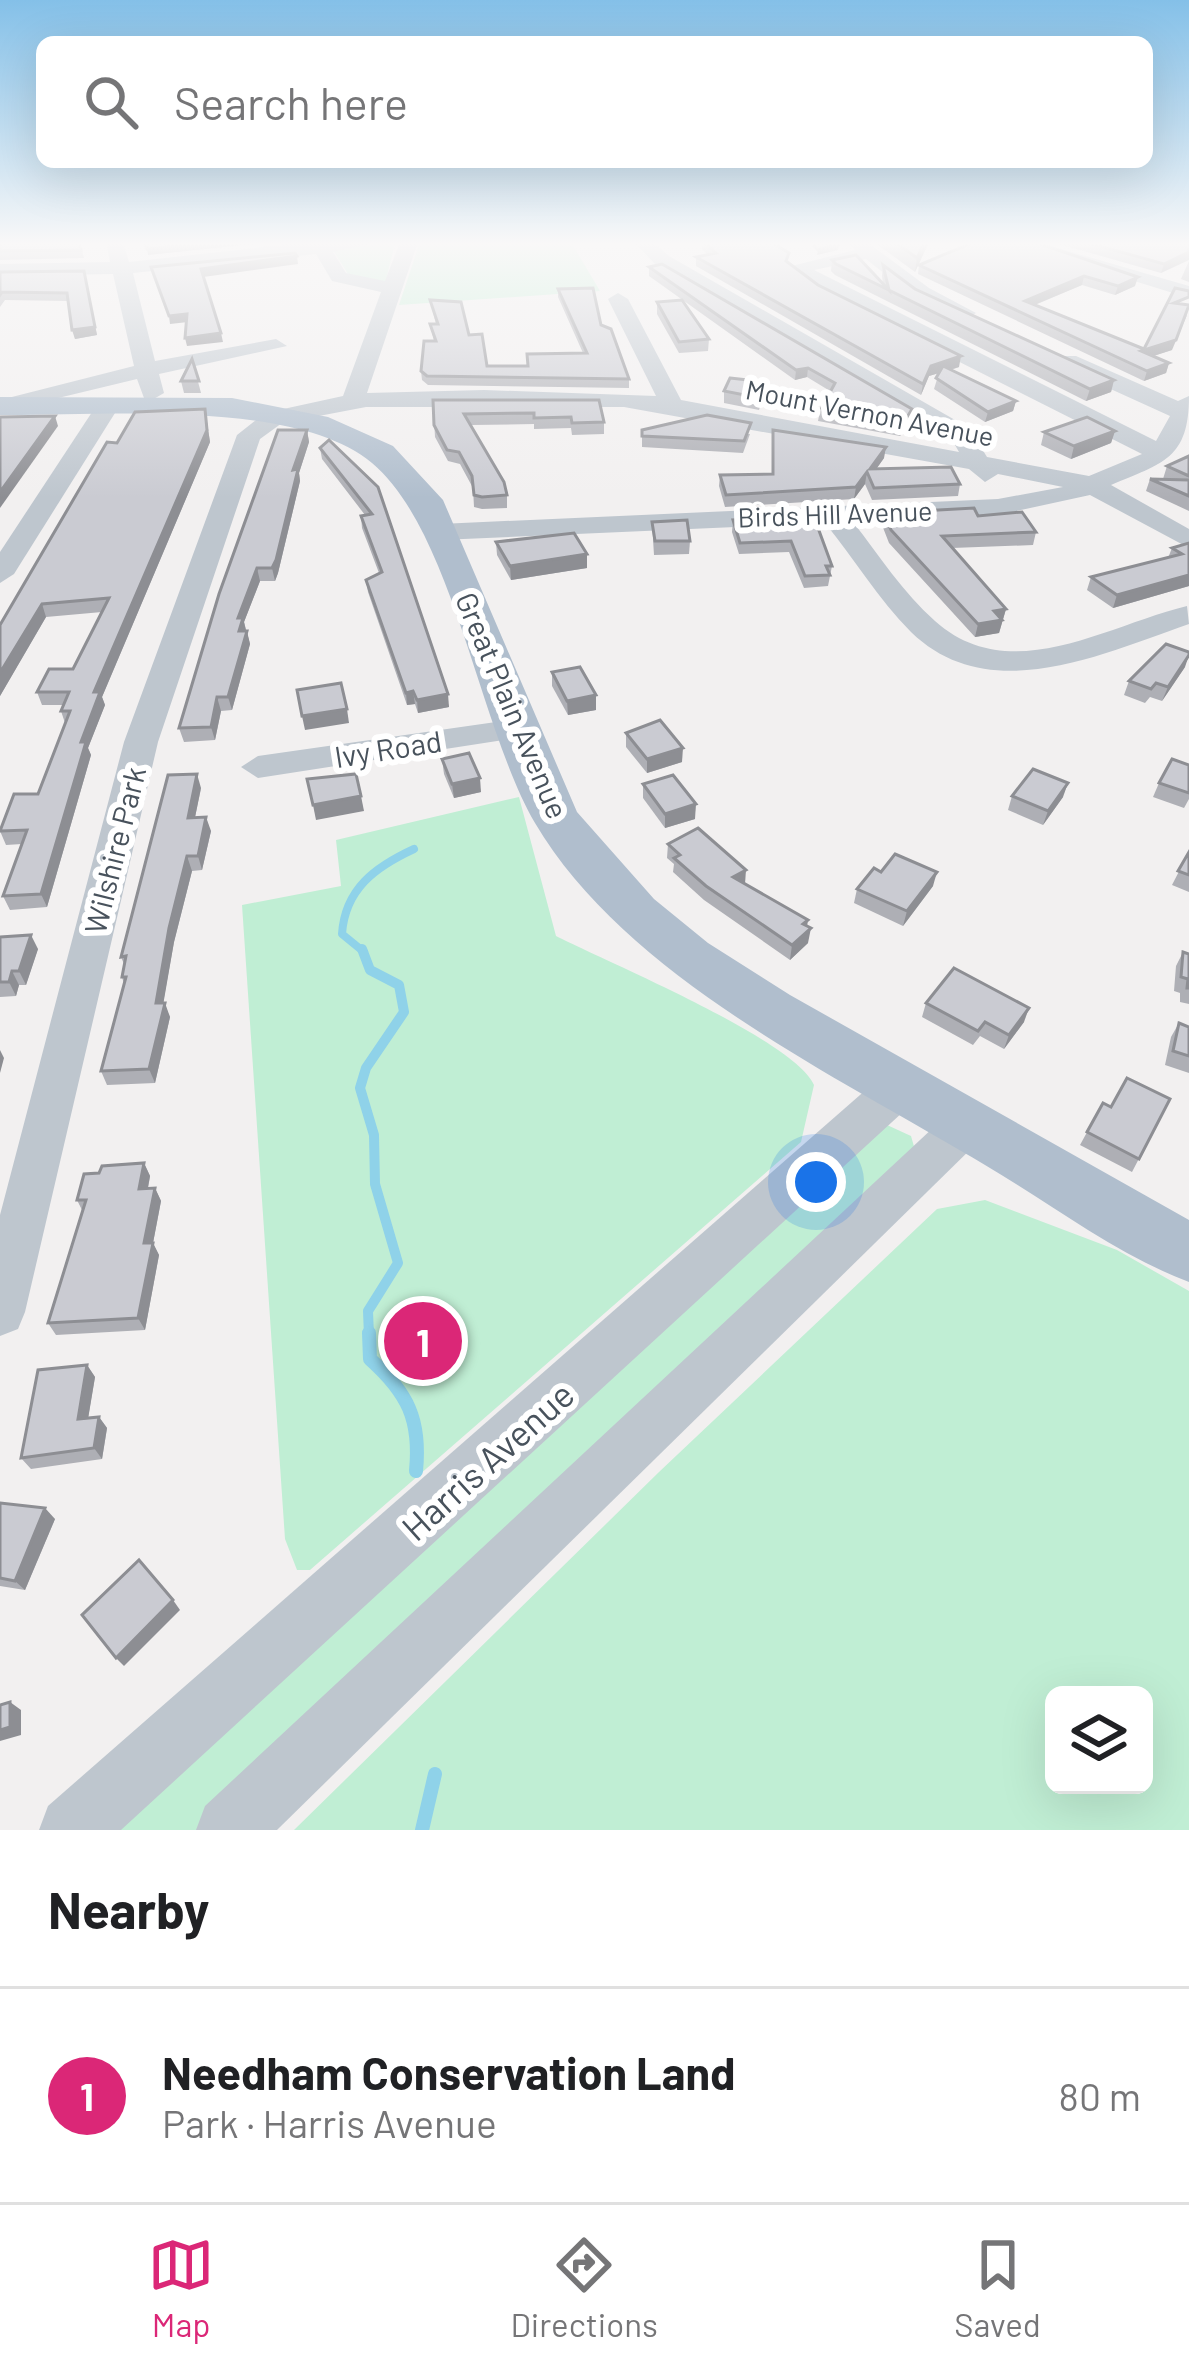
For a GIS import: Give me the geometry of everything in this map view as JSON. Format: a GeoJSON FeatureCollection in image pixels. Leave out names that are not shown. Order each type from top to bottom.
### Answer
{"type":"FeatureCollection","features":[{"type":"Feature","properties":{"kind":"main road","name":"Great Plain Avenue"},"geometry":{"type":"LineString","coordinates":[[2,406],[108,404],[150,388],[339,432],[388,458],[419,489],[440,532],[556,818],[636,912],[689,957],[965,1126],[1189,1253]]}},
{"type":"Feature","properties":{"kind":"street"},"geometry":{"type":"LineString","coordinates":[[136,327],[150,388]]}},
{"type":"Feature","properties":{"kind":"street"},"geometry":{"type":"LineString","coordinates":[[353,400],[378,327]]}},
{"type":"Feature","properties":{"kind":"street"},"geometry":{"type":"LineString","coordinates":[[632,327],[672,405]]}},
{"type":"Feature","properties":{"kind":"street"},"geometry":{"type":"LineString","coordinates":[[778,327],[960,433],[981,463],[998,507]]}},
{"type":"Feature","properties":{"kind":"street"},"geometry":{"type":"LineString","coordinates":[[907,327],[1162,454],[1188,411],[1042,349]]}},
{"type":"Feature","properties":{"kind":"street"},"geometry":{"type":"LineString","coordinates":[[2,406],[150,388],[276,346]]}},
{"type":"Feature","properties":{"kind":"street","name":"Mount Vernon Avenue"},"geometry":{"type":"LineString","coordinates":[[280,415],[311,404],[353,400],[672,405],[1090,484]]}},
{"type":"Feature","properties":{"kind":"street"},"geometry":{"type":"LineString","coordinates":[[0,574],[108,404]]}},
{"type":"Feature","properties":{"kind":"street","name":"Wilshire Park"},"geometry":{"type":"LineString","coordinates":[[0,1312],[145,728],[249,435],[280,415]]}},
{"type":"Feature","properties":{"kind":"street","name":"Birds Hill Avenue"},"geometry":{"type":"LineString","coordinates":[[440,532],[998,507],[1090,484],[1162,454]]}},
{"type":"Feature","properties":{"kind":"street"},"geometry":{"type":"LineString","coordinates":[[1090,484],[1189,540]]}},
{"type":"Feature","properties":{"kind":"street"},"geometry":{"type":"LineString","coordinates":[[831,513],[922,627],[965,658],[998,664],[1033,662],[1188,615]]}},
{"type":"Feature","properties":{"kind":"street","name":"Ivy Road"},"geometry":{"type":"LineString","coordinates":[[258,767],[517,729]]}},
{"type":"Feature","properties":{"kind":"street","name":"Harris Avenue"},"geometry":{"type":"LineString","coordinates":[[73,1830],[900,1087]]}},
{"type":"Feature","properties":{"kind":"street"},"geometry":{"type":"LineString","coordinates":[[229,1830],[965,1126]]}},
{"type":"Feature","properties":{"kind":"green space"},"geometry":{"type":"Polygon","coordinates":[[[519,797],[556,936],[737,1025],[800,1067],[814,1085],[801,1142],[310,1570],[297,1570],[285,1539],[242,905],[341,886],[336,840],[519,797]]]}},
{"type":"Feature","properties":{"kind":"green space"},"geometry":{"type":"Polygon","coordinates":[[[887,1125],[911,1136],[915,1150],[200,1830],[104,1830],[887,1125]]]}},
{"type":"Feature","properties":{"kind":"green space"},"geometry":{"type":"Polygon","coordinates":[[[985,1200],[1117,1250],[1189,1291],[1189,1830],[294,1830],[659,1472],[937,1209],[985,1200]]]}},
{"type":"Feature","properties":{"kind":"building"},"geometry":{"type":"Polygon","coordinates":[[[186,327],[219,327],[221,333],[185,338],[186,327]]]}},
{"type":"Feature","properties":{"kind":"building"},"geometry":{"type":"Polygon","coordinates":[[[431,327],[467,327],[469,335],[482,334],[487,366],[528,366],[527,354],[587,353],[575,327],[611,329],[629,379],[427,376],[421,371],[424,341],[436,341],[431,327]]]}},
{"type":"Feature","properties":{"kind":"building"},"geometry":{"type":"Polygon","coordinates":[[[671,327],[701,327],[709,339],[679,342],[671,327]]]}},
{"type":"Feature","properties":{"kind":"building"},"geometry":{"type":"Polygon","coordinates":[[[735,327],[771,327],[912,409],[902,426],[820,411],[835,383],[808,368],[796,370],[735,327]]]}},
{"type":"Feature","properties":{"kind":"building"},"geometry":{"type":"Polygon","coordinates":[[[822,327],[903,327],[961,356],[931,366],[923,384],[822,327]]]}},
{"type":"Feature","properties":{"kind":"building"},"geometry":{"type":"Polygon","coordinates":[[[965,327],[999,327],[1114,380],[1090,389],[965,327]]]}},
{"type":"Feature","properties":{"kind":"building"},"geometry":{"type":"Polygon","coordinates":[[[1053,327],[1090,327],[1144,349],[1155,327],[1181,327],[1176,340],[1141,351],[1169,363],[1147,371],[1053,327]]]}},
{"type":"Feature","properties":{"kind":"building"},"geometry":{"type":"Polygon","coordinates":[[[192,359],[199,381],[181,381],[192,359]]]}},
{"type":"Feature","properties":{"kind":"building"},"geometry":{"type":"Polygon","coordinates":[[[943,366],[1016,401],[988,412],[936,378],[943,366]]]}},
{"type":"Feature","properties":{"kind":"building"},"geometry":{"type":"Polygon","coordinates":[[[730,378],[766,382],[760,398],[724,391],[730,378]]]}},
{"type":"Feature","properties":{"kind":"building"},"geometry":{"type":"Polygon","coordinates":[[[433,400],[599,400],[604,422],[572,423],[571,417],[534,418],[534,413],[464,414],[507,495],[482,497],[474,495],[472,476],[459,452],[447,450],[434,425],[433,400]]]}},
{"type":"Feature","properties":{"kind":"building"},"geometry":{"type":"Polygon","coordinates":[[[205,409],[207,430],[94,692],[100,692],[81,742],[86,742],[41,894],[3,896],[27,830],[0,831],[14,794],[38,794],[70,711],[61,711],[69,692],[37,692],[49,669],[73,669],[109,598],[42,604],[0,673],[0,625],[107,442],[117,443],[135,412],[205,409]]]}},
{"type":"Feature","properties":{"kind":"building"},"geometry":{"type":"Polygon","coordinates":[[[707,415],[751,423],[744,441],[642,436],[642,430],[707,415]]]}},
{"type":"Feature","properties":{"kind":"building"},"geometry":{"type":"Polygon","coordinates":[[[55,416],[0,492],[0,417],[55,416]]]}},
{"type":"Feature","properties":{"kind":"building"},"geometry":{"type":"Polygon","coordinates":[[[1087,417],[1115,431],[1074,446],[1044,432],[1087,417]]]}},
{"type":"Feature","properties":{"kind":"building"},"geometry":{"type":"Polygon","coordinates":[[[278,430],[307,430],[293,470],[298,469],[276,560],[272,568],[257,568],[238,618],[243,618],[239,631],[247,631],[228,697],[217,697],[211,727],[179,728],[219,594],[278,430]]]}},
{"type":"Feature","properties":{"kind":"building"},"geometry":{"type":"Polygon","coordinates":[[[773,430],[886,447],[870,469],[951,467],[960,484],[874,488],[867,472],[856,487],[726,495],[720,475],[773,474],[773,430]]]}},
{"type":"Feature","properties":{"kind":"building"},"geometry":{"type":"Polygon","coordinates":[[[329,440],[378,487],[448,694],[417,700],[413,691],[406,693],[366,580],[382,572],[361,516],[372,514],[320,448],[329,440]]]}},
{"type":"Feature","properties":{"kind":"building"},"geometry":{"type":"Polygon","coordinates":[[[1189,456],[1189,476],[1167,466],[1189,456]]]}},
{"type":"Feature","properties":{"kind":"building"},"geometry":{"type":"Polygon","coordinates":[[[1150,479],[1189,480],[1189,496],[1150,479]]]}},
{"type":"Feature","properties":{"kind":"building"},"geometry":{"type":"Polygon","coordinates":[[[974,508],[978,516],[1022,512],[1036,532],[942,536],[1006,609],[994,611],[1002,620],[978,624],[891,530],[884,513],[974,508]]]}},
{"type":"Feature","properties":{"kind":"building"},"geometry":{"type":"Polygon","coordinates":[[[814,517],[832,566],[826,566],[830,575],[805,576],[791,541],[740,543],[733,520],[814,517]]]}},
{"type":"Feature","properties":{"kind":"building"},"geometry":{"type":"Polygon","coordinates":[[[687,520],[690,541],[655,541],[652,522],[687,520]]]}},
{"type":"Feature","properties":{"kind":"building"},"geometry":{"type":"Polygon","coordinates":[[[574,533],[587,554],[510,566],[496,542],[574,533]]]}},
{"type":"Feature","properties":{"kind":"building"},"geometry":{"type":"Polygon","coordinates":[[[1189,543],[1189,575],[1117,595],[1091,577],[1182,554],[1172,548],[1189,543]]]}},
{"type":"Feature","properties":{"kind":"building"},"geometry":{"type":"Polygon","coordinates":[[[1166,644],[1189,652],[1168,687],[1156,683],[1151,689],[1129,681],[1166,644]]]}},
{"type":"Feature","properties":{"kind":"building"},"geometry":{"type":"Polygon","coordinates":[[[580,667],[596,695],[567,701],[552,672],[580,667]]]}},
{"type":"Feature","properties":{"kind":"building"},"geometry":{"type":"Polygon","coordinates":[[[341,683],[347,709],[302,716],[297,690],[341,683]]]}},
{"type":"Feature","properties":{"kind":"building"},"geometry":{"type":"Polygon","coordinates":[[[660,720],[683,748],[647,759],[626,733],[660,720]]]}},
{"type":"Feature","properties":{"kind":"building"},"geometry":{"type":"Polygon","coordinates":[[[469,753],[480,778],[452,784],[442,759],[469,753]]]}},
{"type":"Feature","properties":{"kind":"building"},"geometry":{"type":"Polygon","coordinates":[[[1172,759],[1189,765],[1189,793],[1159,783],[1172,759]]]}},
{"type":"Feature","properties":{"kind":"building"},"geometry":{"type":"Polygon","coordinates":[[[1033,769],[1068,783],[1048,811],[1012,796],[1033,769]]]}},
{"type":"Feature","properties":{"kind":"building"},"geometry":{"type":"Polygon","coordinates":[[[197,774],[188,818],[206,817],[198,856],[187,856],[169,928],[156,1003],[165,1003],[149,1069],[101,1071],[126,977],[122,977],[126,956],[121,957],[168,775],[197,774]]]}},
{"type":"Feature","properties":{"kind":"building"},"geometry":{"type":"Polygon","coordinates":[[[356,774],[361,796],[313,805],[307,779],[356,774]]]}},
{"type":"Feature","properties":{"kind":"building"},"geometry":{"type":"Polygon","coordinates":[[[673,775],[696,804],[665,814],[643,784],[673,775]]]}},
{"type":"Feature","properties":{"kind":"building"},"geometry":{"type":"Polygon","coordinates":[[[698,828],[746,870],[733,877],[808,920],[803,924],[811,928],[792,945],[674,858],[680,855],[668,844],[698,828]]]}},
{"type":"Feature","properties":{"kind":"building"},"geometry":{"type":"Polygon","coordinates":[[[1189,852],[1189,875],[1178,871],[1189,852]]]}},
{"type":"Feature","properties":{"kind":"building"},"geometry":{"type":"Polygon","coordinates":[[[895,854],[937,872],[907,911],[857,889],[874,868],[881,872],[895,854]]]}},
{"type":"Feature","properties":{"kind":"building"},"geometry":{"type":"Polygon","coordinates":[[[31,935],[19,971],[12,971],[9,982],[0,982],[0,937],[31,935]]]}},
{"type":"Feature","properties":{"kind":"building"},"geometry":{"type":"Polygon","coordinates":[[[1183,952],[1189,954],[1189,988],[1188,979],[1181,977],[1183,952]]]}},
{"type":"Feature","properties":{"kind":"building"},"geometry":{"type":"Polygon","coordinates":[[[954,968],[1029,1008],[1009,1035],[985,1022],[978,1031],[926,1003],[954,968]]]}},
{"type":"Feature","properties":{"kind":"building"},"geometry":{"type":"Polygon","coordinates":[[[1179,1023],[1189,1027],[1189,1056],[1173,1051],[1179,1023]]]}},
{"type":"Feature","properties":{"kind":"building"},"geometry":{"type":"Polygon","coordinates":[[[1127,1078],[1170,1099],[1139,1159],[1087,1132],[1103,1103],[1111,1107],[1127,1078]]]}},
{"type":"Feature","properties":{"kind":"building"},"geometry":{"type":"Polygon","coordinates":[[[144,1163],[139,1189],[155,1188],[144,1243],[153,1243],[138,1318],[48,1323],[86,1200],[77,1200],[84,1174],[99,1173],[102,1166],[144,1163]]]}},
{"type":"Feature","properties":{"kind":"building"},"geometry":{"type":"Polygon","coordinates":[[[87,1365],[78,1419],[99,1417],[94,1448],[21,1458],[38,1370],[87,1365]]]}},
{"type":"Feature","properties":{"kind":"building"},"geometry":{"type":"Polygon","coordinates":[[[0,1503],[45,1508],[15,1581],[0,1578],[0,1503]]]}},
{"type":"Feature","properties":{"kind":"building"},"geometry":{"type":"Polygon","coordinates":[[[139,1560],[173,1600],[116,1658],[82,1615],[139,1560]]]}},
{"type":"Feature","properties":{"kind":"building"},"geometry":{"type":"Polygon","coordinates":[[[10,1702],[10,1727],[0,1730],[0,1705],[10,1702]]]}},
{"type":"Feature","properties":{"kind":"waterway"},"geometry":{"type":"LineString","coordinates":[[363,951],[342,934],[349,904],[364,881],[414,849]]}},
{"type":"Feature","properties":{"kind":"waterway"},"geometry":{"type":"LineString","coordinates":[[363,951],[370,970],[399,985],[404,1012],[366,1068],[360,1088],[374,1135],[375,1184],[398,1263],[368,1311],[369,1336]]}},
{"type":"Feature","properties":{"kind":"waterway"},"geometry":{"type":"LineString","coordinates":[[369,1333],[370,1359],[403,1396],[414,1422],[416,1471]]}},
{"type":"Feature","properties":{"kind":"waterway"},"geometry":{"type":"LineString","coordinates":[[422,1830],[435,1774]]}},
{"type":"Feature","properties":{"kind":"place","name":"Needham Conservation Land"},"geometry":{"type":"Point","coordinates":[423,1341]}}]}
